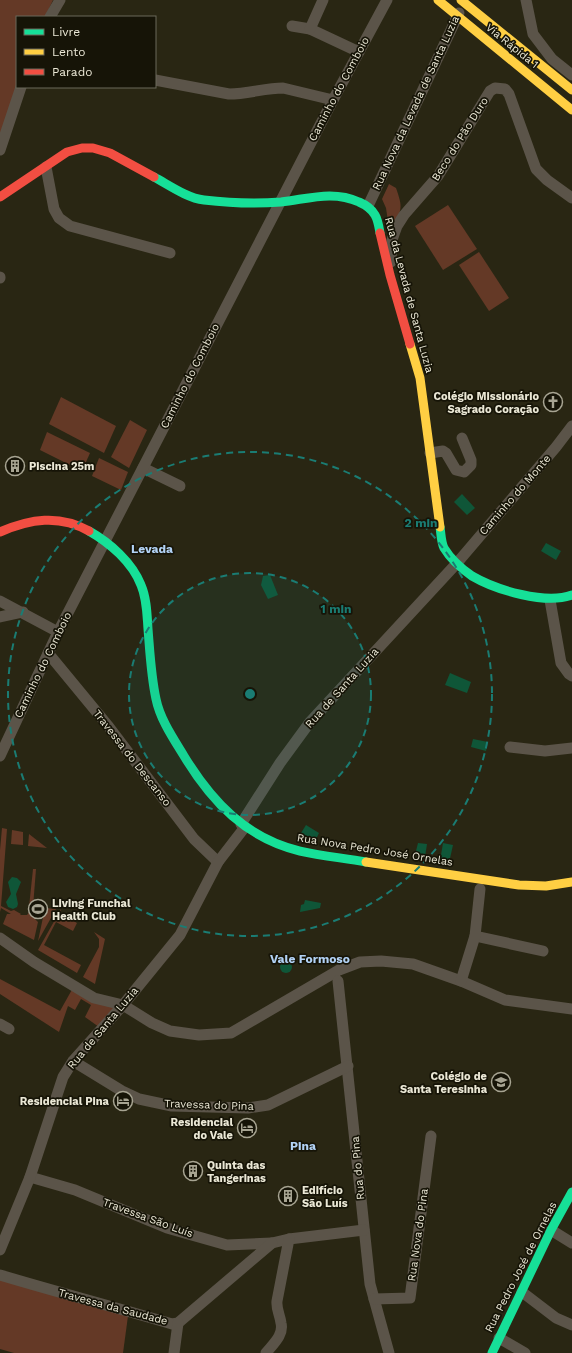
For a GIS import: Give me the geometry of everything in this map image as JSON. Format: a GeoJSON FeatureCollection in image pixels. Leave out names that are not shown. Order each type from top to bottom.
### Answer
{"type":"FeatureCollection","features":[{"type":"Feature","properties":{"kind":"main road","name":"Via Rápida 1"},"geometry":{"type":"LineString","coordinates":[[438,0],[572,110]]}},
{"type":"Feature","properties":{"kind":"main road","name":"Via Rápida 1"},"geometry":{"type":"LineString","coordinates":[[461,0],[572,90]]}},
{"type":"Feature","properties":{"kind":"main road"},"geometry":{"type":"LineString","coordinates":[[0,197],[67,152],[82,148],[94,148],[110,153],[186,194],[202,200],[250,203],[280,202],[328,196],[341,196],[353,199],[368,206]]}},
{"type":"Feature","properties":{"kind":"main road","name":"Rua da Levada de Santa Luzia"},"geometry":{"type":"LineString","coordinates":[[368,206],[376,216],[390,274],[420,378],[443,546],[457,563],[481,580],[526,595],[550,600],[565,598],[572,595]]}},
{"type":"Feature","properties":{"kind":"main road","name":"Rua Nova Pedro José Ornelas"},"geometry":{"type":"LineString","coordinates":[[0,532],[9,527],[40,519],[60,520],[81,526],[106,541],[120,554],[136,574],[142,586],[146,606],[155,697],[159,712],[181,752],[207,791],[243,825],[281,846],[301,852],[528,886],[550,886],[572,882]]}},
{"type":"Feature","properties":{"kind":"main road","name":"Rua Pedro José de Ornelas"},"geometry":{"type":"LineString","coordinates":[[492,1353],[551,1230],[572,1192]]}},
{"type":"Feature","properties":{"kind":"street"},"geometry":{"type":"LineString","coordinates":[[51,16],[60,0]]}},
{"type":"Feature","properties":{"kind":"street"},"geometry":{"type":"LineString","coordinates":[[310,29],[323,0]]}},
{"type":"Feature","properties":{"kind":"street","name":"Caminho do Comboio"},"geometry":{"type":"LineString","coordinates":[[0,756],[58,632],[333,100],[387,0]]}},
{"type":"Feature","properties":{"kind":"street","name":"Rua Nova da Levada de Santa Luzia"},"geometry":{"type":"LineString","coordinates":[[368,206],[465,0]]}},
{"type":"Feature","properties":{"kind":"street"},"geometry":{"type":"LineString","coordinates":[[526,0],[533,34],[552,59],[572,74]]}},
{"type":"Feature","properties":{"kind":"street"},"geometry":{"type":"LineString","coordinates":[[292,26],[310,29],[359,52]]}},
{"type":"Feature","properties":{"kind":"street"},"geometry":{"type":"LineString","coordinates":[[156,80],[229,94],[283,88],[333,100]]}},
{"type":"Feature","properties":{"kind":"street"},"geometry":{"type":"LineString","coordinates":[[0,150],[21,88]]}},
{"type":"Feature","properties":{"kind":"street","name":"Beco do Pão Duro"},"geometry":{"type":"LineString","coordinates":[[390,274],[392,240],[397,226],[404,215],[438,176],[490,91],[495,88],[505,89],[510,94],[536,169],[547,180],[572,198]]}},
{"type":"Feature","properties":{"kind":"street"},"geometry":{"type":"LineString","coordinates":[[46,167],[54,209],[59,218],[70,226],[170,253]]}},
{"type":"Feature","properties":{"kind":"street","name":"Caminho do Monte"},"geometry":{"type":"LineString","coordinates":[[457,563],[551,453],[572,426]]}},
{"type":"Feature","properties":{"kind":"street"},"geometry":{"type":"LineString","coordinates":[[430,452],[443,451],[446,453],[456,470],[464,472],[471,465],[471,460],[462,438]]}},
{"type":"Feature","properties":{"kind":"street"},"geometry":{"type":"LineString","coordinates":[[143,468],[180,486]]}},
{"type":"Feature","properties":{"kind":"street","name":"Rua de Santa Luzia"},"geometry":{"type":"LineString","coordinates":[[0,1250],[30,1177],[63,1077],[73,1061],[123,1005],[180,935],[218,862],[243,825],[280,763],[310,722],[457,563]]}},
{"type":"Feature","properties":{"kind":"street"},"geometry":{"type":"LineString","coordinates":[[550,600],[561,663],[568,674],[572,676]]}},
{"type":"Feature","properties":{"kind":"street"},"geometry":{"type":"LineString","coordinates":[[0,601],[58,632]]}},
{"type":"Feature","properties":{"kind":"street"},"geometry":{"type":"LineString","coordinates":[[0,617],[23,612]]}},
{"type":"Feature","properties":{"kind":"street","name":"Travessa do Descanso"},"geometry":{"type":"LineString","coordinates":[[48,653],[110,727],[194,839],[218,862]]}},
{"type":"Feature","properties":{"kind":"street"},"geometry":{"type":"LineString","coordinates":[[510,747],[545,751],[572,748]]}},
{"type":"Feature","properties":{"kind":"street"},"geometry":{"type":"LineString","coordinates":[[461,981],[475,936],[480,888]]}},
{"type":"Feature","properties":{"kind":"street"},"geometry":{"type":"LineString","coordinates":[[475,936],[543,951]]}},
{"type":"Feature","properties":{"kind":"street"},"geometry":{"type":"LineString","coordinates":[[0,938],[34,962],[94,998],[123,1005],[152,1023],[170,1030],[199,1035],[231,1034],[339,970],[360,962],[380,961],[413,964],[461,981],[505,1000],[572,1009]]}},
{"type":"Feature","properties":{"kind":"street","name":"Rua do Pina"},"geometry":{"type":"LineString","coordinates":[[338,981],[370,1284],[389,1353]]}},
{"type":"Feature","properties":{"kind":"street","name":"Travessa do Pina"},"geometry":{"type":"LineString","coordinates":[[73,1061],[122,1091],[139,1099],[172,1106],[248,1108],[268,1105],[348,1066]]}},
{"type":"Feature","properties":{"kind":"street","name":"Rua Nova do Pina"},"geometry":{"type":"LineString","coordinates":[[374,1299],[410,1298],[432,1136]]}},
{"type":"Feature","properties":{"kind":"street","name":"Travessa São Luís"},"geometry":{"type":"LineString","coordinates":[[30,1177],[75,1190],[167,1228],[227,1245],[272,1243],[289,1239],[364,1230]]}},
{"type":"Feature","properties":{"kind":"street"},"geometry":{"type":"LineString","coordinates":[[551,1230],[572,1243]]}},
{"type":"Feature","properties":{"kind":"street"},"geometry":{"type":"LineString","coordinates":[[266,1353],[281,1333],[281,1322],[276,1308],[289,1239]]}},
{"type":"Feature","properties":{"kind":"street","name":"Travessa da Saudade"},"geometry":{"type":"LineString","coordinates":[[0,1275],[61,1294],[111,1306],[172,1324],[178,1323],[272,1243]]}},
{"type":"Feature","properties":{"kind":"street"},"geometry":{"type":"LineString","coordinates":[[522,1292],[556,1318],[572,1325]]}},
{"type":"Feature","properties":{"kind":"street"},"geometry":{"type":"LineString","coordinates":[[174,1353],[178,1323]]}},
{"type":"Feature","properties":{"kind":"street"},"geometry":{"type":"LineString","coordinates":[[499,1338],[525,1353]]}},
{"type":"Feature","properties":{"kind":"shaded area"},"geometry":{"type":"Polygon","coordinates":[[[0,0],[53,0],[45,16],[16,16],[17,88],[0,137],[0,0]]]}},
{"type":"Feature","properties":{"kind":"shaded area"},"geometry":{"type":"Polygon","coordinates":[[[389,184],[396,188],[401,205],[397,217],[389,228],[386,208],[382,199],[389,184]]]}},
{"type":"Feature","properties":{"kind":"shaded area"},"geometry":{"type":"Polygon","coordinates":[[[448,205],[477,249],[443,270],[415,226],[448,205]]]}},
{"type":"Feature","properties":{"kind":"shaded area"},"geometry":{"type":"Polygon","coordinates":[[[479,252],[509,298],[489,311],[459,265],[479,252]]]}},
{"type":"Feature","properties":{"kind":"shaded area"},"geometry":{"type":"Polygon","coordinates":[[[61,397],[116,426],[104,453],[49,424],[61,397]]]}},
{"type":"Feature","properties":{"kind":"shaded area"},"geometry":{"type":"Polygon","coordinates":[[[130,420],[147,430],[129,468],[111,457],[130,420]]]}},
{"type":"Feature","properties":{"kind":"shaded area"},"geometry":{"type":"Polygon","coordinates":[[[47,432],[90,453],[82,471],[40,450],[47,432]]]}},
{"type":"Feature","properties":{"kind":"shaded area"},"geometry":{"type":"Polygon","coordinates":[[[99,458],[128,472],[121,490],[92,476],[99,458]]]}},
{"type":"Feature","properties":{"kind":"shaded area"},"geometry":{"type":"Polygon","coordinates":[[[462,494],[475,508],[467,515],[454,502],[462,494]]]}},
{"type":"Feature","properties":{"kind":"shaded area"},"geometry":{"type":"Polygon","coordinates":[[[546,543],[561,551],[556,560],[541,551],[546,543]]]}},
{"type":"Feature","properties":{"kind":"shaded area"},"geometry":{"type":"Polygon","coordinates":[[[270,575],[278,595],[268,599],[261,585],[263,576],[270,575]]]}},
{"type":"Feature","properties":{"kind":"shaded area"},"geometry":{"type":"Polygon","coordinates":[[[450,673],[471,682],[467,693],[445,685],[450,673]]]}},
{"type":"Feature","properties":{"kind":"shaded area"},"geometry":{"type":"Polygon","coordinates":[[[473,739],[488,742],[486,751],[471,747],[473,739]]]}},
{"type":"Feature","properties":{"kind":"shaded area"},"geometry":{"type":"Polygon","coordinates":[[[306,825],[319,833],[315,841],[301,833],[306,825]]]}},
{"type":"Feature","properties":{"kind":"shaded area"},"geometry":{"type":"Polygon","coordinates":[[[2,828],[7,829],[1,906],[11,911],[14,910],[21,914],[20,915],[27,915],[31,910],[33,917],[38,922],[34,940],[3,924],[7,914],[11,914],[1,908],[0,912],[0,850],[2,828]]]}},
{"type":"Feature","properties":{"kind":"shaded area"},"geometry":{"type":"Polygon","coordinates":[[[12,830],[23,832],[23,845],[11,844],[12,830]]]}},
{"type":"Feature","properties":{"kind":"shaded area"},"geometry":{"type":"Polygon","coordinates":[[[29,834],[47,848],[28,846],[29,834]]]}},
{"type":"Feature","properties":{"kind":"shaded area"},"geometry":{"type":"Polygon","coordinates":[[[418,843],[427,844],[425,857],[415,855],[418,843]]]}},
{"type":"Feature","properties":{"kind":"shaded area"},"geometry":{"type":"Polygon","coordinates":[[[443,843],[453,845],[449,863],[440,861],[443,843]]]}},
{"type":"Feature","properties":{"kind":"shaded area"},"geometry":{"type":"Polygon","coordinates":[[[33,869],[36,869],[33,907],[29,907],[33,869]]]}},
{"type":"Feature","properties":{"kind":"shaded area"},"geometry":{"type":"Polygon","coordinates":[[[12,877],[17,878],[21,882],[16,894],[18,904],[17,907],[13,909],[8,907],[6,902],[11,894],[8,882],[12,877]]]}},
{"type":"Feature","properties":{"kind":"shaded area"},"geometry":{"type":"Polygon","coordinates":[[[305,900],[321,903],[320,908],[300,912],[301,905],[304,904],[305,900]]]}},
{"type":"Feature","properties":{"kind":"shaded area"},"geometry":{"type":"Polygon","coordinates":[[[45,908],[56,909],[38,941],[45,908]]]}},
{"type":"Feature","properties":{"kind":"shaded area"},"geometry":{"type":"Polygon","coordinates":[[[61,909],[61,914],[77,923],[73,931],[56,922],[44,945],[81,965],[77,973],[38,950],[61,909]]]}},
{"type":"Feature","properties":{"kind":"shaded area"},"geometry":{"type":"Polygon","coordinates":[[[94,932],[105,939],[95,984],[83,977],[99,947],[99,939],[94,932]]]}},
{"type":"Feature","properties":{"kind":"shaded area"},"geometry":{"type":"Polygon","coordinates":[[[286,961],[290,963],[292,967],[290,971],[286,973],[282,971],[280,967],[282,963],[286,961]]]}},
{"type":"Feature","properties":{"kind":"shaded area"},"geometry":{"type":"Polygon","coordinates":[[[0,979],[60,1011],[74,986],[115,1008],[99,1027],[85,1017],[91,1005],[81,999],[75,1010],[68,1006],[59,1032],[0,994],[0,979]]]}},
{"type":"Feature","properties":{"kind":"shaded area"},"geometry":{"type":"Polygon","coordinates":[[[0,1277],[128,1316],[123,1353],[14,1353],[0,1349],[0,1277]]]}},
{"type":"Feature","properties":{"kind":"traffic: fast"},"geometry":{"type":"LineString","coordinates":[[154,177],[191,197],[204,200],[262,203],[281,202],[320,196],[349,198],[364,204],[372,210],[377,219],[380,233]]}},
{"type":"Feature","properties":{"kind":"traffic: fast"},"geometry":{"type":"LineString","coordinates":[[440,527],[444,548],[453,559],[472,576],[507,591],[535,597],[561,598],[572,595]]}},
{"type":"Feature","properties":{"kind":"traffic: fast"},"geometry":{"type":"LineString","coordinates":[[89,531],[105,541],[120,554],[132,569],[141,585],[146,607],[154,690],[158,706],[171,735],[206,788],[232,816],[263,837],[300,851],[366,862]]}},
{"type":"Feature","properties":{"kind":"traffic: fast"},"geometry":{"type":"LineString","coordinates":[[492,1353],[551,1230],[572,1192]]}},
{"type":"Feature","properties":{"kind":"traffic: slow"},"geometry":{"type":"LineString","coordinates":[[438,0],[572,110]]}},
{"type":"Feature","properties":{"kind":"traffic: slow"},"geometry":{"type":"LineString","coordinates":[[461,0],[572,90]]}},
{"type":"Feature","properties":{"kind":"traffic: slow"},"geometry":{"type":"LineString","coordinates":[[410,344],[420,378],[440,527]]}},
{"type":"Feature","properties":{"kind":"traffic: slow"},"geometry":{"type":"LineString","coordinates":[[366,862],[519,885],[546,886],[572,882]]}},
{"type":"Feature","properties":{"kind":"traffic: jam"},"geometry":{"type":"LineString","coordinates":[[0,197],[67,152],[82,148],[93,148],[110,153],[154,177]]}},
{"type":"Feature","properties":{"kind":"traffic: jam"},"geometry":{"type":"LineString","coordinates":[[380,233],[390,275],[410,344]]}},
{"type":"Feature","properties":{"kind":"traffic: jam"},"geometry":{"type":"LineString","coordinates":[[0,532],[22,524],[44,520],[67,522],[89,531]]}},
{"type":"Feature","properties":{"kind":"place","name":"Colégio Missionário Sagrado Coração"},"geometry":{"type":"Point","coordinates":[553,402]}},
{"type":"Feature","properties":{"kind":"place","name":"Piscina 25m"},"geometry":{"type":"Point","coordinates":[15,466]}},
{"type":"Feature","properties":{"kind":"place","name":"Living Funchal Health Club"},"geometry":{"type":"Point","coordinates":[38,909]}},
{"type":"Feature","properties":{"kind":"place","name":"Colégio de Santa Teresinha"},"geometry":{"type":"Point","coordinates":[501,1082]}},
{"type":"Feature","properties":{"kind":"place","name":"Residencial Pina"},"geometry":{"type":"Point","coordinates":[123,1101]}},
{"type":"Feature","properties":{"kind":"place","name":"Residencial do Vale"},"geometry":{"type":"Point","coordinates":[247,1128]}},
{"type":"Feature","properties":{"kind":"place","name":"Quinta das Tangerinas"},"geometry":{"type":"Point","coordinates":[193,1171]}},
{"type":"Feature","properties":{"kind":"place","name":"Edifício São Luís"},"geometry":{"type":"Point","coordinates":[288,1196]}},
{"type":"Feature","properties":{"kind":"district","name":"Levada"},"geometry":{"type":"Point","coordinates":[152,549]}},
{"type":"Feature","properties":{"kind":"district","name":"Vale Formoso"},"geometry":{"type":"Point","coordinates":[310,959]}},
{"type":"Feature","properties":{"kind":"district","name":"Pina"},"geometry":{"type":"Point","coordinates":[303,1146]}}]}
